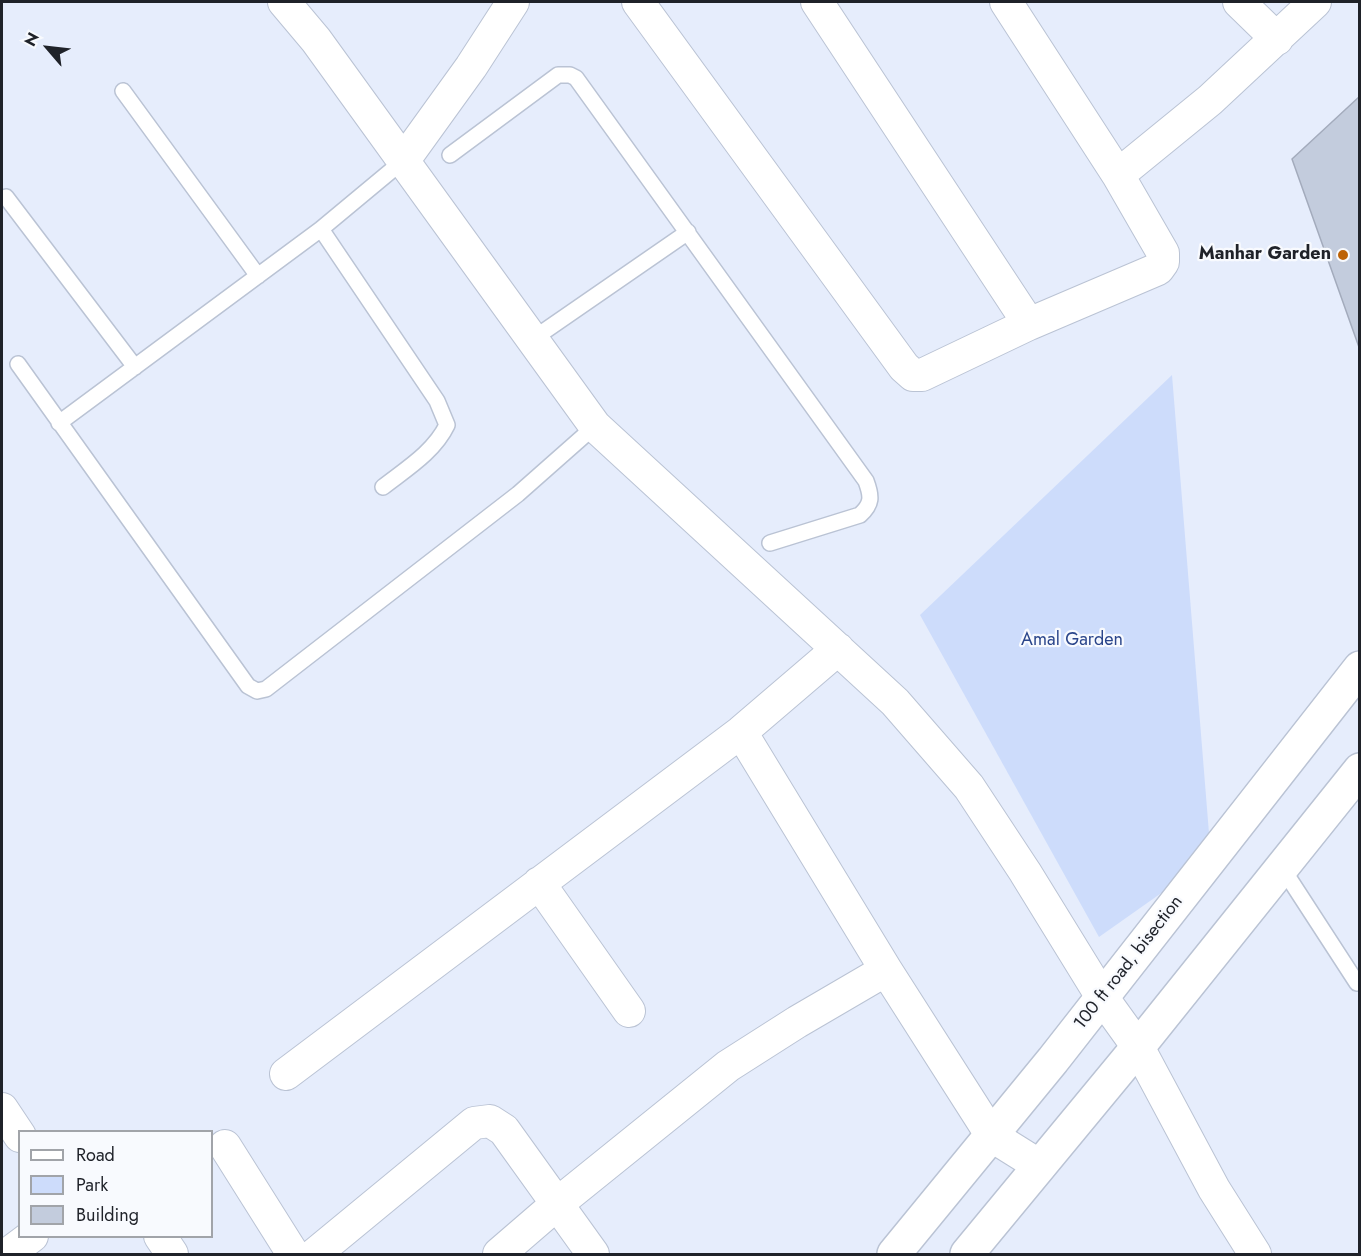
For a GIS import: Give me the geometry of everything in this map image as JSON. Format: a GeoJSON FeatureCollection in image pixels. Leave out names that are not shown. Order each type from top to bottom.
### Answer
{"type":"FeatureCollection","features":[{"type":"Feature","properties":{"kind":"street"},"geometry":{"type":"LineString","coordinates":[[284,2],[316,40],[595,426],[895,702],[969,786],[1102,997],[1138,1047],[1214,1189],[1255,1254]]}},
{"type":"Feature","properties":{"kind":"street"},"geometry":{"type":"LineString","coordinates":[[638,2],[904,367],[913,375],[922,375],[1029,324],[1158,269],[1163,262],[1163,253],[1118,175],[1006,2]]}},
{"type":"Feature","properties":{"kind":"street"},"geometry":{"type":"LineString","coordinates":[[817,2],[1029,324]]}},
{"type":"Feature","properties":{"kind":"street"},"geometry":{"type":"LineString","coordinates":[[1239,2],[1277,39]]}},
{"type":"Feature","properties":{"kind":"street"},"geometry":{"type":"LineString","coordinates":[[1118,175],[1210,100],[1315,2]]}},
{"type":"Feature","properties":{"kind":"street"},"geometry":{"type":"LineString","coordinates":[[404,160],[471,67],[511,3]]}},
{"type":"Feature","properties":{"kind":"street"},"geometry":{"type":"LineString","coordinates":[[286,1074],[741,732],[838,649]]}},
{"type":"Feature","properties":{"kind":"street","name":"100 ft road, bisection"},"geometry":{"type":"LineString","coordinates":[[894,1254],[992,1136],[1359,668]]}},
{"type":"Feature","properties":{"kind":"street"},"geometry":{"type":"LineString","coordinates":[[741,732],[886,970],[992,1136],[1040,1166]]}},
{"type":"Feature","properties":{"kind":"street"},"geometry":{"type":"LineString","coordinates":[[967,1254],[1138,1047],[1359,770]]}},
{"type":"Feature","properties":{"kind":"street"},"geometry":{"type":"LineString","coordinates":[[539,883],[629,1011]]}},
{"type":"Feature","properties":{"kind":"street"},"geometry":{"type":"LineString","coordinates":[[499,1254],[556,1204],[728,1066],[886,970]]}},
{"type":"Feature","properties":{"kind":"street"},"geometry":{"type":"LineString","coordinates":[[2,1109],[18,1133]]}},
{"type":"Feature","properties":{"kind":"street"},"geometry":{"type":"LineString","coordinates":[[315,1254],[474,1124],[490,1121],[504,1130],[593,1254]]}},
{"type":"Feature","properties":{"kind":"street"},"geometry":{"type":"LineString","coordinates":[[225,1146],[293,1254]]}},
{"type":"Feature","properties":{"kind":"street"},"geometry":{"type":"LineString","coordinates":[[8,1254],[29,1238]]}},
{"type":"Feature","properties":{"kind":"street"},"geometry":{"type":"LineString","coordinates":[[161,1238],[172,1254]]}},
{"type":"Feature","properties":{"kind":"lane"},"geometry":{"type":"LineString","coordinates":[[450,155],[558,75],[570,75],[576,78],[866,482],[872,495],[869,507],[860,515],[770,543]]}},
{"type":"Feature","properties":{"kind":"lane"},"geometry":{"type":"LineString","coordinates":[[123,91],[258,276]]}},
{"type":"Feature","properties":{"kind":"lane"},"geometry":{"type":"LineString","coordinates":[[59,423],[321,229],[404,160]]}},
{"type":"Feature","properties":{"kind":"lane"},"geometry":{"type":"LineString","coordinates":[[6,197],[135,367]]}},
{"type":"Feature","properties":{"kind":"lane"},"geometry":{"type":"LineString","coordinates":[[321,229],[437,401],[447,425],[442,435],[428,451],[383,487]]}},
{"type":"Feature","properties":{"kind":"lane"},"geometry":{"type":"LineString","coordinates":[[533,339],[688,232]]}},
{"type":"Feature","properties":{"kind":"lane"},"geometry":{"type":"LineString","coordinates":[[18,364],[248,686],[257,691],[266,689],[518,494],[595,426]]}},
{"type":"Feature","properties":{"kind":"lane"},"geometry":{"type":"LineString","coordinates":[[1281,866],[1357,983]]}},
{"type":"Feature","properties":{"kind":"green space","name":"Amal Garden"},"geometry":{"type":"Polygon","coordinates":[[[1172,375],[1211,858],[1099,937],[920,615],[1172,375]]]}},
{"type":"Feature","properties":{"kind":"building","name":"Manhar Garden"},"geometry":{"type":"Polygon","coordinates":[[[1360,96],[1360,350],[1292,159],[1360,96]]]}},
{"type":"Feature","properties":{"kind":"place","name":"Manhar Garden"},"geometry":{"type":"Point","coordinates":[1343,255]}}]}
